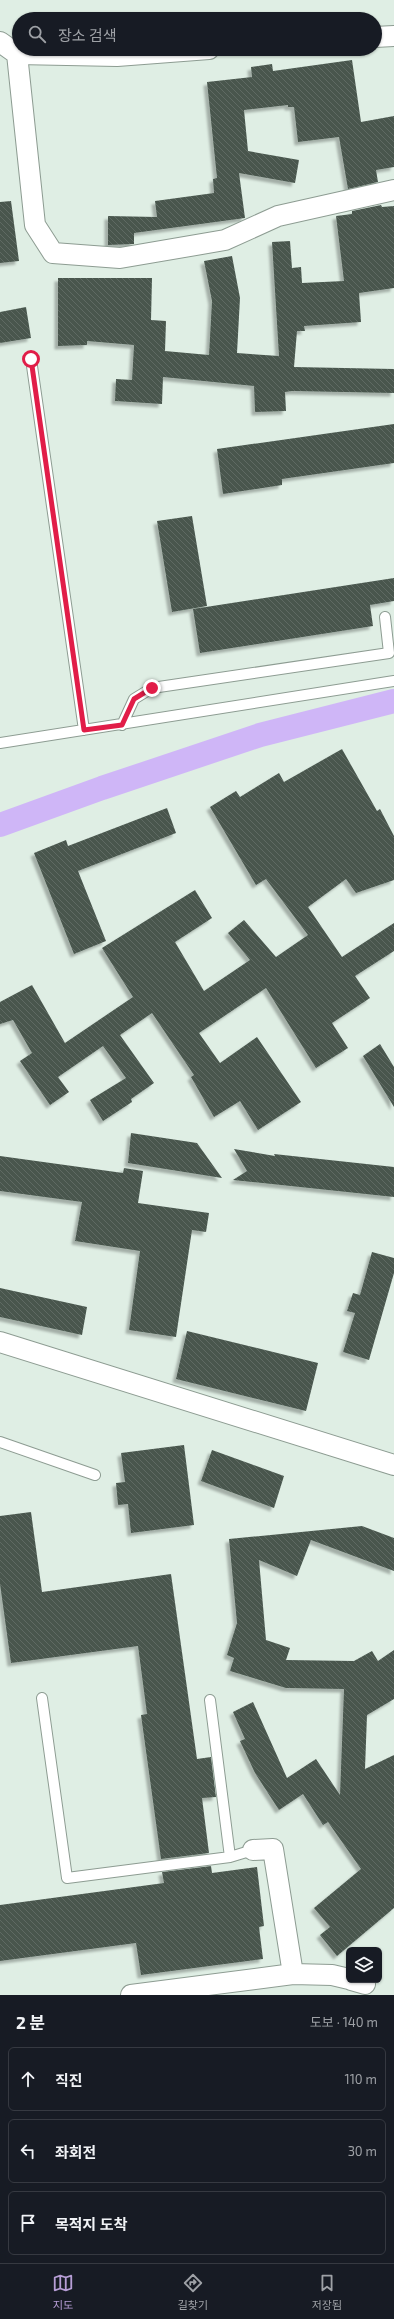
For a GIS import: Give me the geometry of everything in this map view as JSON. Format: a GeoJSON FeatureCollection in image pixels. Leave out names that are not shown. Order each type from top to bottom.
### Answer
{"type":"FeatureCollection","features":[{"type":"Feature","properties":{"kind":"street"},"geometry":{"type":"LineString","coordinates":[[382,37],[394,36]]}},
{"type":"Feature","properties":{"kind":"street"},"geometry":{"type":"LineString","coordinates":[[0,42],[12,50]]}},
{"type":"Feature","properties":{"kind":"street"},"geometry":{"type":"LineString","coordinates":[[17,56],[35,226],[53,253],[120,258],[225,240],[278,216],[394,190]]}},
{"type":"Feature","properties":{"kind":"street"},"geometry":{"type":"LineString","coordinates":[[0,1342],[394,1465]]}},
{"type":"Feature","properties":{"kind":"street"},"geometry":{"type":"LineString","coordinates":[[253,1850],[273,1849],[293,1974]]}},
{"type":"Feature","properties":{"kind":"street"},"geometry":{"type":"LineString","coordinates":[[131,1995],[293,1974],[332,1975],[346,1979]]}},
{"type":"Feature","properties":{"kind":"lane"},"geometry":{"type":"LineString","coordinates":[[31,359],[84,730]]}},
{"type":"Feature","properties":{"kind":"lane"},"geometry":{"type":"LineString","coordinates":[[122,725],[134,699],[152,688],[389,653],[385,617]]}},
{"type":"Feature","properties":{"kind":"lane"},"geometry":{"type":"LineString","coordinates":[[0,743],[394,681]]}},
{"type":"Feature","properties":{"kind":"lane"},"geometry":{"type":"LineString","coordinates":[[0,1442],[95,1475]]}},
{"type":"Feature","properties":{"kind":"lane"},"geometry":{"type":"LineString","coordinates":[[42,1698],[67,1878],[230,1857],[253,1850]]}},
{"type":"Feature","properties":{"kind":"lane"},"geometry":{"type":"LineString","coordinates":[[210,1700],[230,1857]]}},
{"type":"Feature","properties":{"kind":"building"},"geometry":{"type":"Polygon","coordinates":[[[352,60],[361,122],[394,116],[394,167],[376,170],[378,182],[348,189],[339,137],[298,142],[294,107],[288,107],[288,105],[244,110],[248,151],[299,160],[295,183],[239,173],[245,218],[134,233],[134,244],[108,245],[108,216],[157,217],[155,201],[214,193],[213,179],[217,178],[207,82],[252,77],[251,67],[272,64],[273,71],[352,60]]]}},
{"type":"Feature","properties":{"kind":"building"},"geometry":{"type":"Polygon","coordinates":[[[11,201],[19,261],[0,263],[0,202],[11,201]]]}},
{"type":"Feature","properties":{"kind":"building"},"geometry":{"type":"Polygon","coordinates":[[[381,205],[382,207],[394,206],[394,288],[359,293],[361,322],[304,326],[305,331],[297,331],[294,367],[394,369],[394,393],[292,391],[285,392],[286,411],[255,412],[254,386],[163,377],[162,404],[115,401],[116,379],[132,380],[134,345],[87,341],[87,345],[58,346],[58,278],[152,278],[151,320],[166,321],[165,351],[209,355],[212,301],[204,261],[232,256],[240,298],[237,353],[279,356],[272,242],[290,241],[292,268],[301,267],[302,283],[344,281],[336,216],[352,214],[352,211],[381,205]]]}},
{"type":"Feature","properties":{"kind":"building"},"geometry":{"type":"Polygon","coordinates":[[[26,307],[31,338],[0,343],[0,312],[26,307]]]}},
{"type":"Feature","properties":{"kind":"building"},"geometry":{"type":"Polygon","coordinates":[[[394,424],[394,463],[282,479],[282,485],[223,494],[217,449],[394,424]]]}},
{"type":"Feature","properties":{"kind":"building"},"geometry":{"type":"Polygon","coordinates":[[[192,516],[207,606],[172,612],[157,521],[192,516]]]}},
{"type":"Feature","properties":{"kind":"building"},"geometry":{"type":"Polygon","coordinates":[[[394,578],[394,601],[370,605],[373,626],[200,653],[193,609],[394,578]]]}},
{"type":"Feature","properties":{"kind":"building"},"geometry":{"type":"Polygon","coordinates":[[[342,749],[377,811],[380,809],[394,836],[394,880],[356,893],[346,879],[308,907],[342,957],[394,923],[394,951],[355,976],[370,998],[332,1023],[348,1048],[316,1068],[266,988],[199,1033],[220,1063],[257,1037],[301,1102],[258,1130],[240,1101],[214,1117],[191,1077],[194,1075],[152,1013],[120,1035],[154,1083],[131,1099],[132,1102],[103,1121],[90,1100],[126,1078],[103,1046],[58,1077],[69,1092],[50,1105],[20,1061],[32,1053],[13,1020],[0,1024],[0,1002],[32,985],[65,1043],[133,997],[102,948],[195,890],[212,918],[175,942],[204,991],[250,960],[228,933],[244,920],[276,957],[308,935],[266,879],[256,885],[210,807],[236,791],[240,797],[279,773],[284,782],[342,749]]]}},
{"type":"Feature","properties":{"kind":"building"},"geometry":{"type":"Polygon","coordinates":[[[167,808],[176,833],[78,871],[106,941],[74,954],[34,853],[66,840],[68,846],[167,808]]]}},
{"type":"Feature","properties":{"kind":"building"},"geometry":{"type":"Polygon","coordinates":[[[380,1044],[394,1067],[394,1107],[363,1056],[380,1044]]]}},
{"type":"Feature","properties":{"kind":"building"},"geometry":{"type":"Polygon","coordinates":[[[131,1133],[197,1143],[222,1178],[128,1163],[131,1133]]]}},
{"type":"Feature","properties":{"kind":"building"},"geometry":{"type":"Polygon","coordinates":[[[234,1149],[275,1156],[274,1154],[394,1167],[394,1197],[233,1180],[247,1171],[234,1149]]]}},
{"type":"Feature","properties":{"kind":"building"},"geometry":{"type":"Polygon","coordinates":[[[0,1156],[123,1173],[124,1168],[143,1171],[138,1203],[209,1213],[206,1232],[192,1230],[176,1337],[129,1330],[140,1251],[75,1241],[82,1202],[0,1191],[0,1156]]]}},
{"type":"Feature","properties":{"kind":"building"},"geometry":{"type":"Polygon","coordinates":[[[372,1252],[394,1258],[394,1273],[369,1360],[343,1352],[355,1313],[347,1311],[353,1293],[360,1295],[372,1252]]]}},
{"type":"Feature","properties":{"kind":"building"},"geometry":{"type":"Polygon","coordinates":[[[0,1288],[87,1307],[82,1335],[0,1317],[0,1288]]]}},
{"type":"Feature","properties":{"kind":"building"},"geometry":{"type":"Polygon","coordinates":[[[187,1331],[318,1363],[306,1411],[176,1379],[187,1331]]]}},
{"type":"Feature","properties":{"kind":"building"},"geometry":{"type":"Polygon","coordinates":[[[184,1445],[194,1525],[131,1533],[128,1504],[118,1505],[116,1483],[125,1482],[121,1453],[184,1445]]]}},
{"type":"Feature","properties":{"kind":"building"},"geometry":{"type":"Polygon","coordinates":[[[212,1450],[284,1476],[274,1508],[201,1481],[212,1450]]]}},
{"type":"Feature","properties":{"kind":"building"},"geometry":{"type":"Polygon","coordinates":[[[31,1512],[42,1592],[171,1574],[197,1759],[211,1757],[216,1797],[202,1798],[209,1853],[161,1859],[141,1715],[147,1714],[138,1646],[11,1663],[0,1584],[0,1516],[31,1512]]]}},
{"type":"Feature","properties":{"kind":"building"},"geometry":{"type":"Polygon","coordinates":[[[362,1526],[394,1538],[394,1571],[311,1540],[297,1576],[259,1560],[266,1640],[290,1648],[286,1660],[354,1661],[372,1651],[378,1661],[394,1650],[394,1699],[367,1715],[365,1769],[394,1755],[394,1908],[337,1956],[320,1935],[330,1927],[314,1908],[361,1869],[328,1822],[323,1825],[303,1794],[279,1810],[255,1773],[240,1741],[245,1739],[233,1712],[253,1702],[287,1778],[316,1759],[340,1795],[344,1689],[286,1688],[230,1671],[234,1658],[227,1655],[237,1623],[229,1539],[362,1526]]]}},
{"type":"Feature","properties":{"kind":"building"},"geometry":{"type":"Polygon","coordinates":[[[211,1866],[212,1873],[257,1867],[264,1926],[259,1927],[263,1959],[141,1975],[136,1943],[0,1961],[0,1905],[164,1883],[162,1872],[211,1866]]]}},
{"type":"Feature","properties":{"kind":"waterway"},"geometry":{"type":"LineString","coordinates":[[0,825],[102,788],[260,735],[394,701]]}},
{"type":"Feature","properties":{"kind":"route"},"geometry":{"type":"LineString","coordinates":[[31,359],[84,730],[122,725],[134,699],[152,688]]}}]}
